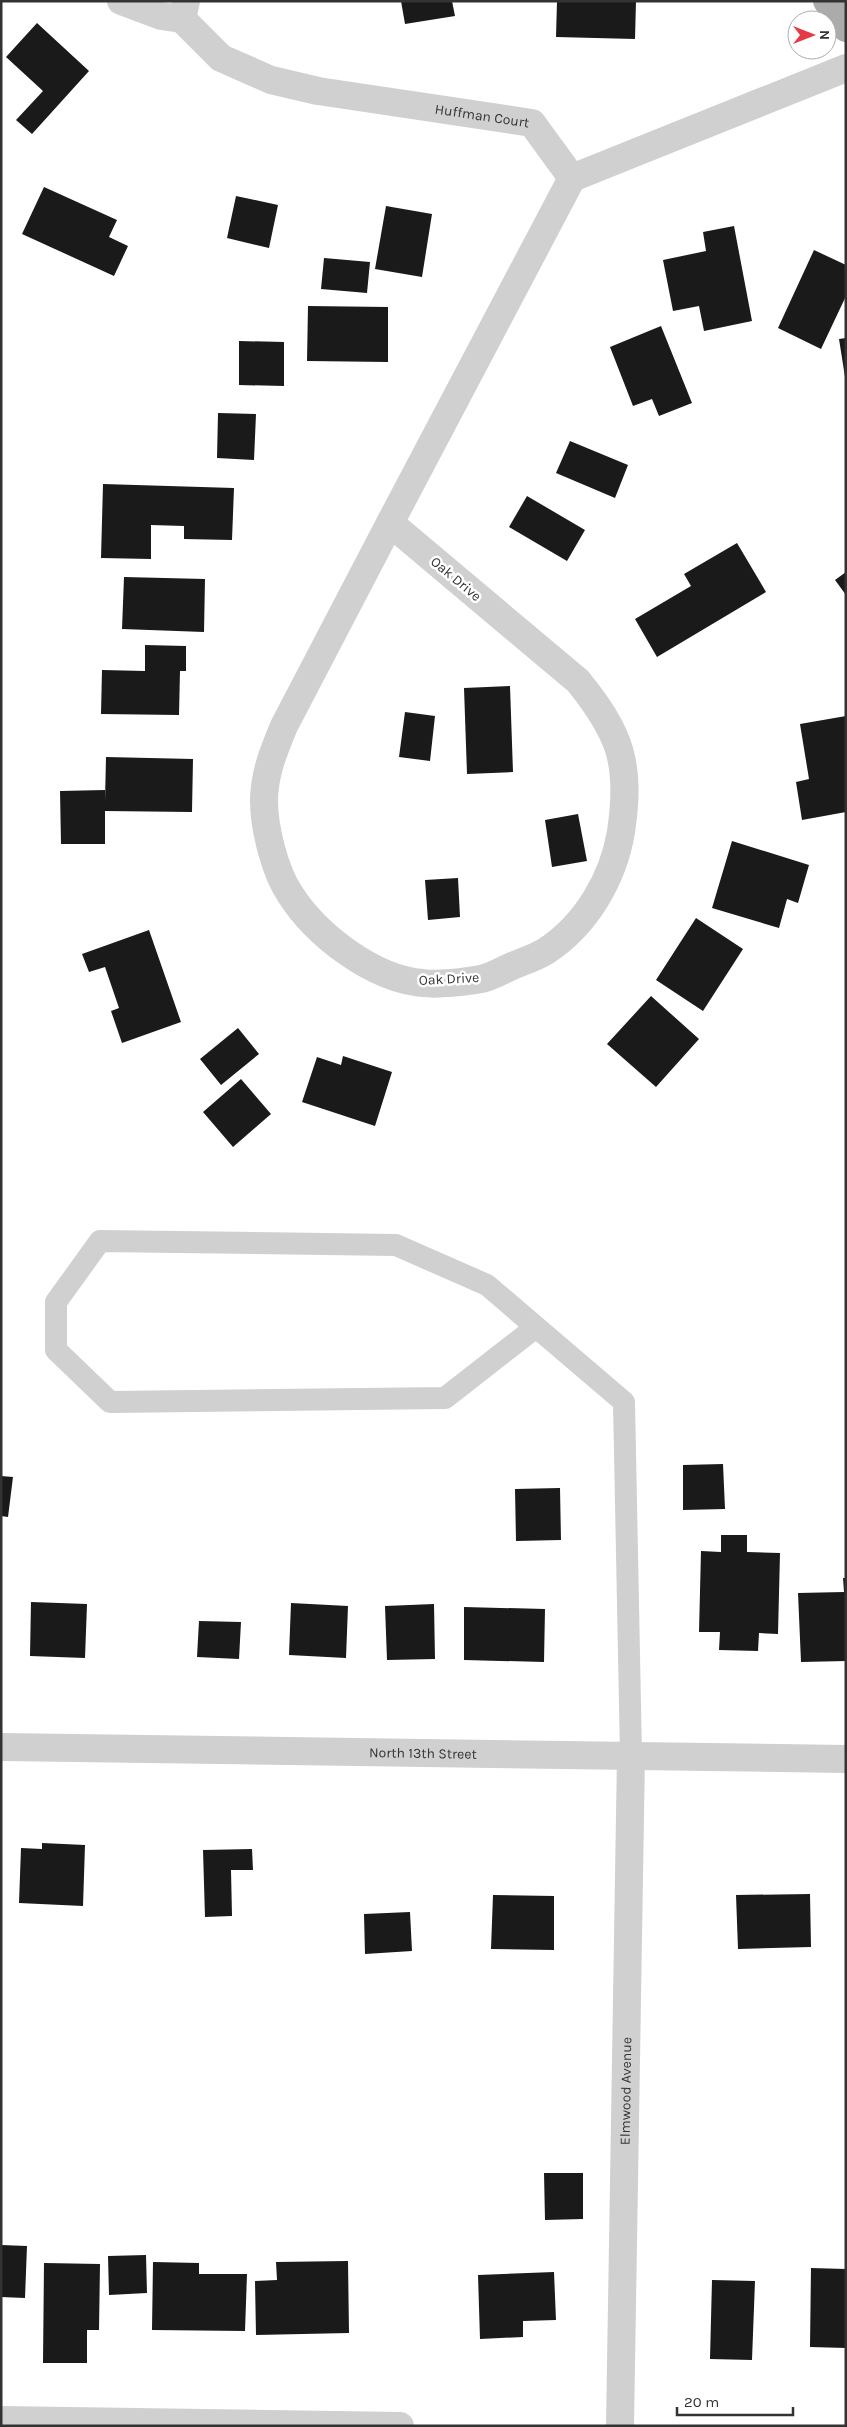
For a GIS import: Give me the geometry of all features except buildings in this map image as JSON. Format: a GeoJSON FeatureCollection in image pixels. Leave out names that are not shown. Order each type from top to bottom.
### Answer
{"type":"FeatureCollection","features":[{"type":"Feature","properties":{"kind":"main road"},"geometry":{"type":"LineString","coordinates":[[827,1],[846,28]]}},
{"type":"Feature","properties":{"kind":"street","name":"Huffman Court"},"geometry":{"type":"LineString","coordinates":[[121,1],[161,16],[184,10],[221,58],[271,80],[318,91],[532,123],[572,178]]}},
{"type":"Feature","properties":{"kind":"street"},"geometry":{"type":"LineString","coordinates":[[572,178],[846,68]]}},
{"type":"Feature","properties":{"kind":"street","name":"Oak Drive"},"geometry":{"type":"LineString","coordinates":[[390,523],[578,681],[598,706],[613,731],[622,755],[624,808],[618,845],[604,884],[587,913],[565,937],[544,952],[482,979],[423,984],[396,978],[369,966],[345,952],[309,918],[289,894],[276,864],[268,832],[264,802],[265,781],[278,742],[390,523],[572,178]]}},
{"type":"Feature","properties":{"kind":"street","name":"North 13th Street"},"geometry":{"type":"LineString","coordinates":[[1,1747],[846,1759]]}},
{"type":"Feature","properties":{"kind":"street","name":"Elmwood Avenue"},"geometry":{"type":"LineString","coordinates":[[620,2426],[631,1756]]}},
{"type":"Feature","properties":{"kind":"street"},"geometry":{"type":"LineString","coordinates":[[1,2420],[400,2426]]}},
{"type":"Feature","properties":{"kind":"lane"},"geometry":{"type":"LineString","coordinates":[[536,1327],[445,1398],[110,1402],[56,1350],[56,1302],[100,1241],[396,1245],[487,1285],[624,1402],[631,1756]]}}]}
